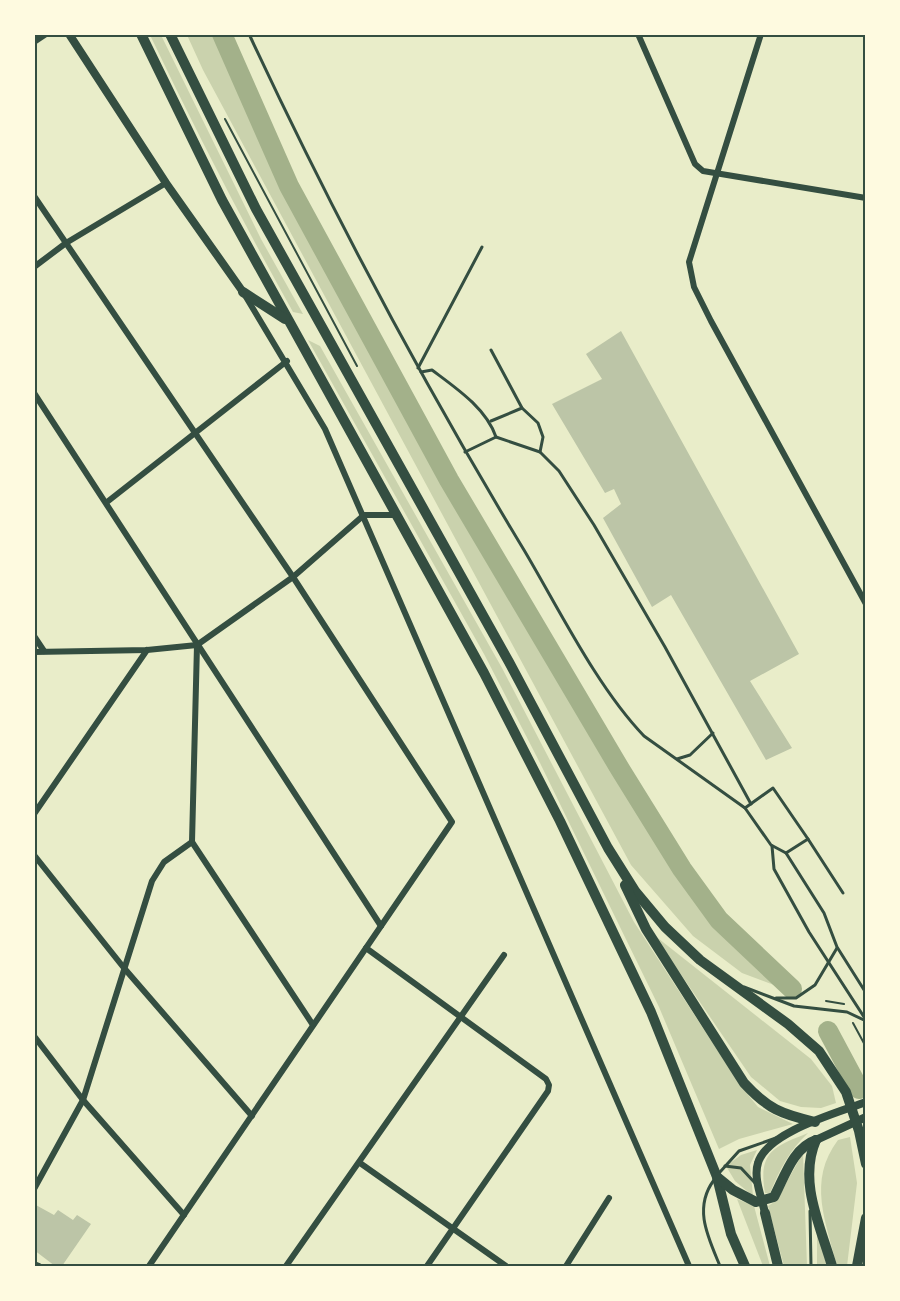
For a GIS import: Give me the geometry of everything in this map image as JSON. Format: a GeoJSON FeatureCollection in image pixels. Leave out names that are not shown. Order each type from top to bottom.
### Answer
{"type":"FeatureCollection","features":[{"type":"Feature","properties":{"kind":"highway"},"geometry":{"type":"LineString","coordinates":[[141,34],[222,200],[484,673],[560,821],[651,1012],[718,1174],[731,1234],[745,1266]]}},
{"type":"Feature","properties":{"kind":"highway"},"geometry":{"type":"LineString","coordinates":[[170,34],[266,228],[509,662],[608,848],[646,929],[744,1083],[762,1103],[782,1114],[815,1122]]}},
{"type":"Feature","properties":{"kind":"highway"},"geometry":{"type":"LineString","coordinates":[[243,292],[288,321]]}},
{"type":"Feature","properties":{"kind":"highway"},"geometry":{"type":"LineString","coordinates":[[608,848],[635,891],[665,927],[700,960],[788,1024],[819,1051],[846,1092],[859,1131],[866,1164]]}},
{"type":"Feature","properties":{"kind":"highway"},"geometry":{"type":"LineString","coordinates":[[718,1174],[733,1190],[756,1202],[774,1197],[796,1154],[806,1143],[816,1140]]}},
{"type":"Feature","properties":{"kind":"highway"},"geometry":{"type":"LineString","coordinates":[[816,1140],[809,1157],[809,1190],[832,1266]]}},
{"type":"Feature","properties":{"kind":"highway"},"geometry":{"type":"LineString","coordinates":[[765,1213],[778,1266]]}},
{"type":"Feature","properties":{"kind":"highway"},"geometry":{"type":"LineString","coordinates":[[857,1266],[866,1218]]}},
{"type":"Feature","properties":{"kind":"street"},"geometry":{"type":"LineString","coordinates":[[34,42],[46,34]]}},
{"type":"Feature","properties":{"kind":"street"},"geometry":{"type":"LineString","coordinates":[[69,34],[166,183],[243,292],[325,429],[689,1266]]}},
{"type":"Feature","properties":{"kind":"street"},"geometry":{"type":"LineString","coordinates":[[638,34],[695,164],[703,171],[866,198]]}},
{"type":"Feature","properties":{"kind":"street"},"geometry":{"type":"LineString","coordinates":[[761,34],[689,262],[694,287],[711,321],[866,604]]}},
{"type":"Feature","properties":{"kind":"street"},"geometry":{"type":"LineString","coordinates":[[34,267],[66,243],[166,183]]}},
{"type":"Feature","properties":{"kind":"street"},"geometry":{"type":"LineString","coordinates":[[34,196],[293,577],[452,822],[149,1266]]}},
{"type":"Feature","properties":{"kind":"street"},"geometry":{"type":"LineString","coordinates":[[107,502],[286,361]]}},
{"type":"Feature","properties":{"kind":"street"},"geometry":{"type":"LineString","coordinates":[[34,393],[381,926]]}},
{"type":"Feature","properties":{"kind":"street"},"geometry":{"type":"LineString","coordinates":[[34,652],[147,650],[197,645],[293,577],[364,515],[396,515]]}},
{"type":"Feature","properties":{"kind":"street"},"geometry":{"type":"LineString","coordinates":[[34,636],[44,651]]}},
{"type":"Feature","properties":{"kind":"street"},"geometry":{"type":"LineString","coordinates":[[197,645],[192,842],[313,1025]]}},
{"type":"Feature","properties":{"kind":"street"},"geometry":{"type":"LineString","coordinates":[[34,814],[147,650]]}},
{"type":"Feature","properties":{"kind":"street"},"geometry":{"type":"LineString","coordinates":[[34,1189],[83,1100],[152,881],[164,862],[192,842]]}},
{"type":"Feature","properties":{"kind":"street"},"geometry":{"type":"LineString","coordinates":[[34,855],[124,968],[252,1116]]}},
{"type":"Feature","properties":{"kind":"street"},"geometry":{"type":"LineString","coordinates":[[366,948],[546,1079],[549,1085],[548,1091],[430,1265]]}},
{"type":"Feature","properties":{"kind":"street"},"geometry":{"type":"LineString","coordinates":[[286,1266],[504,955]]}},
{"type":"Feature","properties":{"kind":"street"},"geometry":{"type":"LineString","coordinates":[[34,1036],[83,1100],[184,1215]]}},
{"type":"Feature","properties":{"kind":"street"},"geometry":{"type":"LineString","coordinates":[[765,1213],[757,1176],[758,1162],[766,1149],[781,1136],[866,1102]]}},
{"type":"Feature","properties":{"kind":"street"},"geometry":{"type":"LineString","coordinates":[[816,1140],[866,1117]]}},
{"type":"Feature","properties":{"kind":"street"},"geometry":{"type":"LineString","coordinates":[[360,1163],[506,1266]]}},
{"type":"Feature","properties":{"kind":"street"},"geometry":{"type":"LineString","coordinates":[[566,1266],[609,1198]]}},
{"type":"Feature","properties":{"kind":"street"},"geometry":{"type":"LineString","coordinates":[[34,1263],[39,1266]]}},
{"type":"Feature","properties":{"kind":"lane"},"geometry":{"type":"LineString","coordinates":[[249,34],[312,168],[395,328],[465,452],[593,665],[631,722],[644,736],[745,808],[771,845],[786,853],[824,913],[837,947],[866,993]]}},
{"type":"Feature","properties":{"kind":"lane"},"geometry":{"type":"LineString","coordinates":[[418,368],[482,248]]}},
{"type":"Feature","properties":{"kind":"lane"},"geometry":{"type":"LineString","coordinates":[[491,350],[522,408],[538,423],[543,437],[540,452]]}},
{"type":"Feature","properties":{"kind":"lane"},"geometry":{"type":"LineString","coordinates":[[421,372],[432,370],[454,386],[491,421],[496,437]]}},
{"type":"Feature","properties":{"kind":"lane"},"geometry":{"type":"LineString","coordinates":[[491,421],[522,408]]}},
{"type":"Feature","properties":{"kind":"lane"},"geometry":{"type":"LineString","coordinates":[[465,452],[496,437],[540,452],[559,471],[594,525],[751,804]]}},
{"type":"Feature","properties":{"kind":"lane"},"geometry":{"type":"LineString","coordinates":[[677,759],[690,755],[713,733]]}},
{"type":"Feature","properties":{"kind":"lane"},"geometry":{"type":"LineString","coordinates":[[745,808],[773,788],[843,893]]}},
{"type":"Feature","properties":{"kind":"lane"},"geometry":{"type":"LineString","coordinates":[[786,853],[808,838]]}},
{"type":"Feature","properties":{"kind":"lane"},"geometry":{"type":"LineString","coordinates":[[771,845],[774,869],[866,1020]]}},
{"type":"Feature","properties":{"kind":"lane"},"geometry":{"type":"LineString","coordinates":[[771,998],[796,998],[815,985],[837,947]]}},
{"type":"Feature","properties":{"kind":"lane"},"geometry":{"type":"LineString","coordinates":[[700,960],[735,983],[771,998],[794,1006],[847,1012],[866,1020]]}},
{"type":"Feature","properties":{"kind":"lane"},"geometry":{"type":"LineString","coordinates":[[720,1266],[703,1217],[704,1193],[739,1151],[781,1136]]}},
{"type":"Feature","properties":{"kind":"lane"},"geometry":{"type":"LineString","coordinates":[[725,1166],[741,1168],[760,1192]]}},
{"type":"Feature","properties":{"kind":"lane"},"geometry":{"type":"LineString","coordinates":[[809,1190],[811,1266]]}},
{"type":"Feature","properties":{"kind":"path"},"geometry":{"type":"LineString","coordinates":[[222,114],[362,375]]}},
{"type":"Feature","properties":{"kind":"path"},"geometry":{"type":"LineString","coordinates":[[820,1001],[844,1003],[866,1047]]}},
{"type":"Feature","properties":{"kind":"green space"},"geometry":{"type":"Polygon","coordinates":[[[150,35],[161,35],[261,239],[303,314],[293,312],[274,278],[219,175],[150,35]]]}},
{"type":"Feature","properties":{"kind":"green space"},"geometry":{"type":"Polygon","coordinates":[[[187,35],[218,35],[278,171],[482,544],[663,845],[713,919],[782,988],[742,973],[693,936],[631,865],[203,70],[187,35]]]}},
{"type":"Feature","properties":{"kind":"green space"},"geometry":{"type":"Polygon","coordinates":[[[308,340],[320,346],[502,668],[634,922],[740,1085],[758,1107],[793,1124],[739,1139],[719,1149],[659,1007],[540,763],[484,654],[308,340]]]}},
{"type":"Feature","properties":{"kind":"green space"},"geometry":{"type":"Polygon","coordinates":[[[654,935],[811,1059],[832,1086],[836,1103],[821,1108],[801,1107],[780,1101],[751,1077],[654,935]]]}},
{"type":"Feature","properties":{"kind":"green space"},"geometry":{"type":"Polygon","coordinates":[[[808,1133],[786,1161],[770,1193],[765,1193],[764,1168],[771,1153],[777,1147],[808,1133]]]}},
{"type":"Feature","properties":{"kind":"green space"},"geometry":{"type":"Polygon","coordinates":[[[850,1137],[857,1183],[847,1266],[837,1266],[824,1218],[821,1186],[823,1171],[829,1155],[838,1140],[850,1137]]]}},
{"type":"Feature","properties":{"kind":"green space"},"geometry":{"type":"Polygon","coordinates":[[[757,1150],[750,1165],[753,1196],[735,1181],[726,1166],[741,1155],[757,1150]]]}},
{"type":"Feature","properties":{"kind":"green space"},"geometry":{"type":"Polygon","coordinates":[[[803,1153],[807,1266],[784,1266],[768,1206],[776,1201],[803,1153]]]}},
{"type":"Feature","properties":{"kind":"green space"},"geometry":{"type":"Polygon","coordinates":[[[737,1199],[754,1206],[770,1266],[763,1266],[737,1199]]]}},
{"type":"Feature","properties":{"kind":"green space"},"geometry":{"type":"Polygon","coordinates":[[[817,1229],[827,1266],[817,1266],[817,1229]]]}},
{"type":"Feature","properties":{"kind":"building"},"geometry":{"type":"Polygon","coordinates":[[[621,331],[799,654],[750,681],[792,748],[766,760],[671,595],[652,607],[603,518],[621,504],[614,489],[605,493],[552,404],[602,379],[586,354],[621,331]]]}},
{"type":"Feature","properties":{"kind":"building"},"geometry":{"type":"Polygon","coordinates":[[[34,1204],[54,1215],[58,1210],[73,1220],[77,1215],[91,1224],[62,1266],[55,1266],[34,1250],[34,1204]]]}},
{"type":"Feature","properties":{"kind":"waterway"},"geometry":{"type":"LineString","coordinates":[[222,34],[289,186],[449,480],[620,769],[682,869],[719,920],[792,989]]}},
{"type":"Feature","properties":{"kind":"waterway"},"geometry":{"type":"LineString","coordinates":[[828,1031],[859,1089]]}}]}
